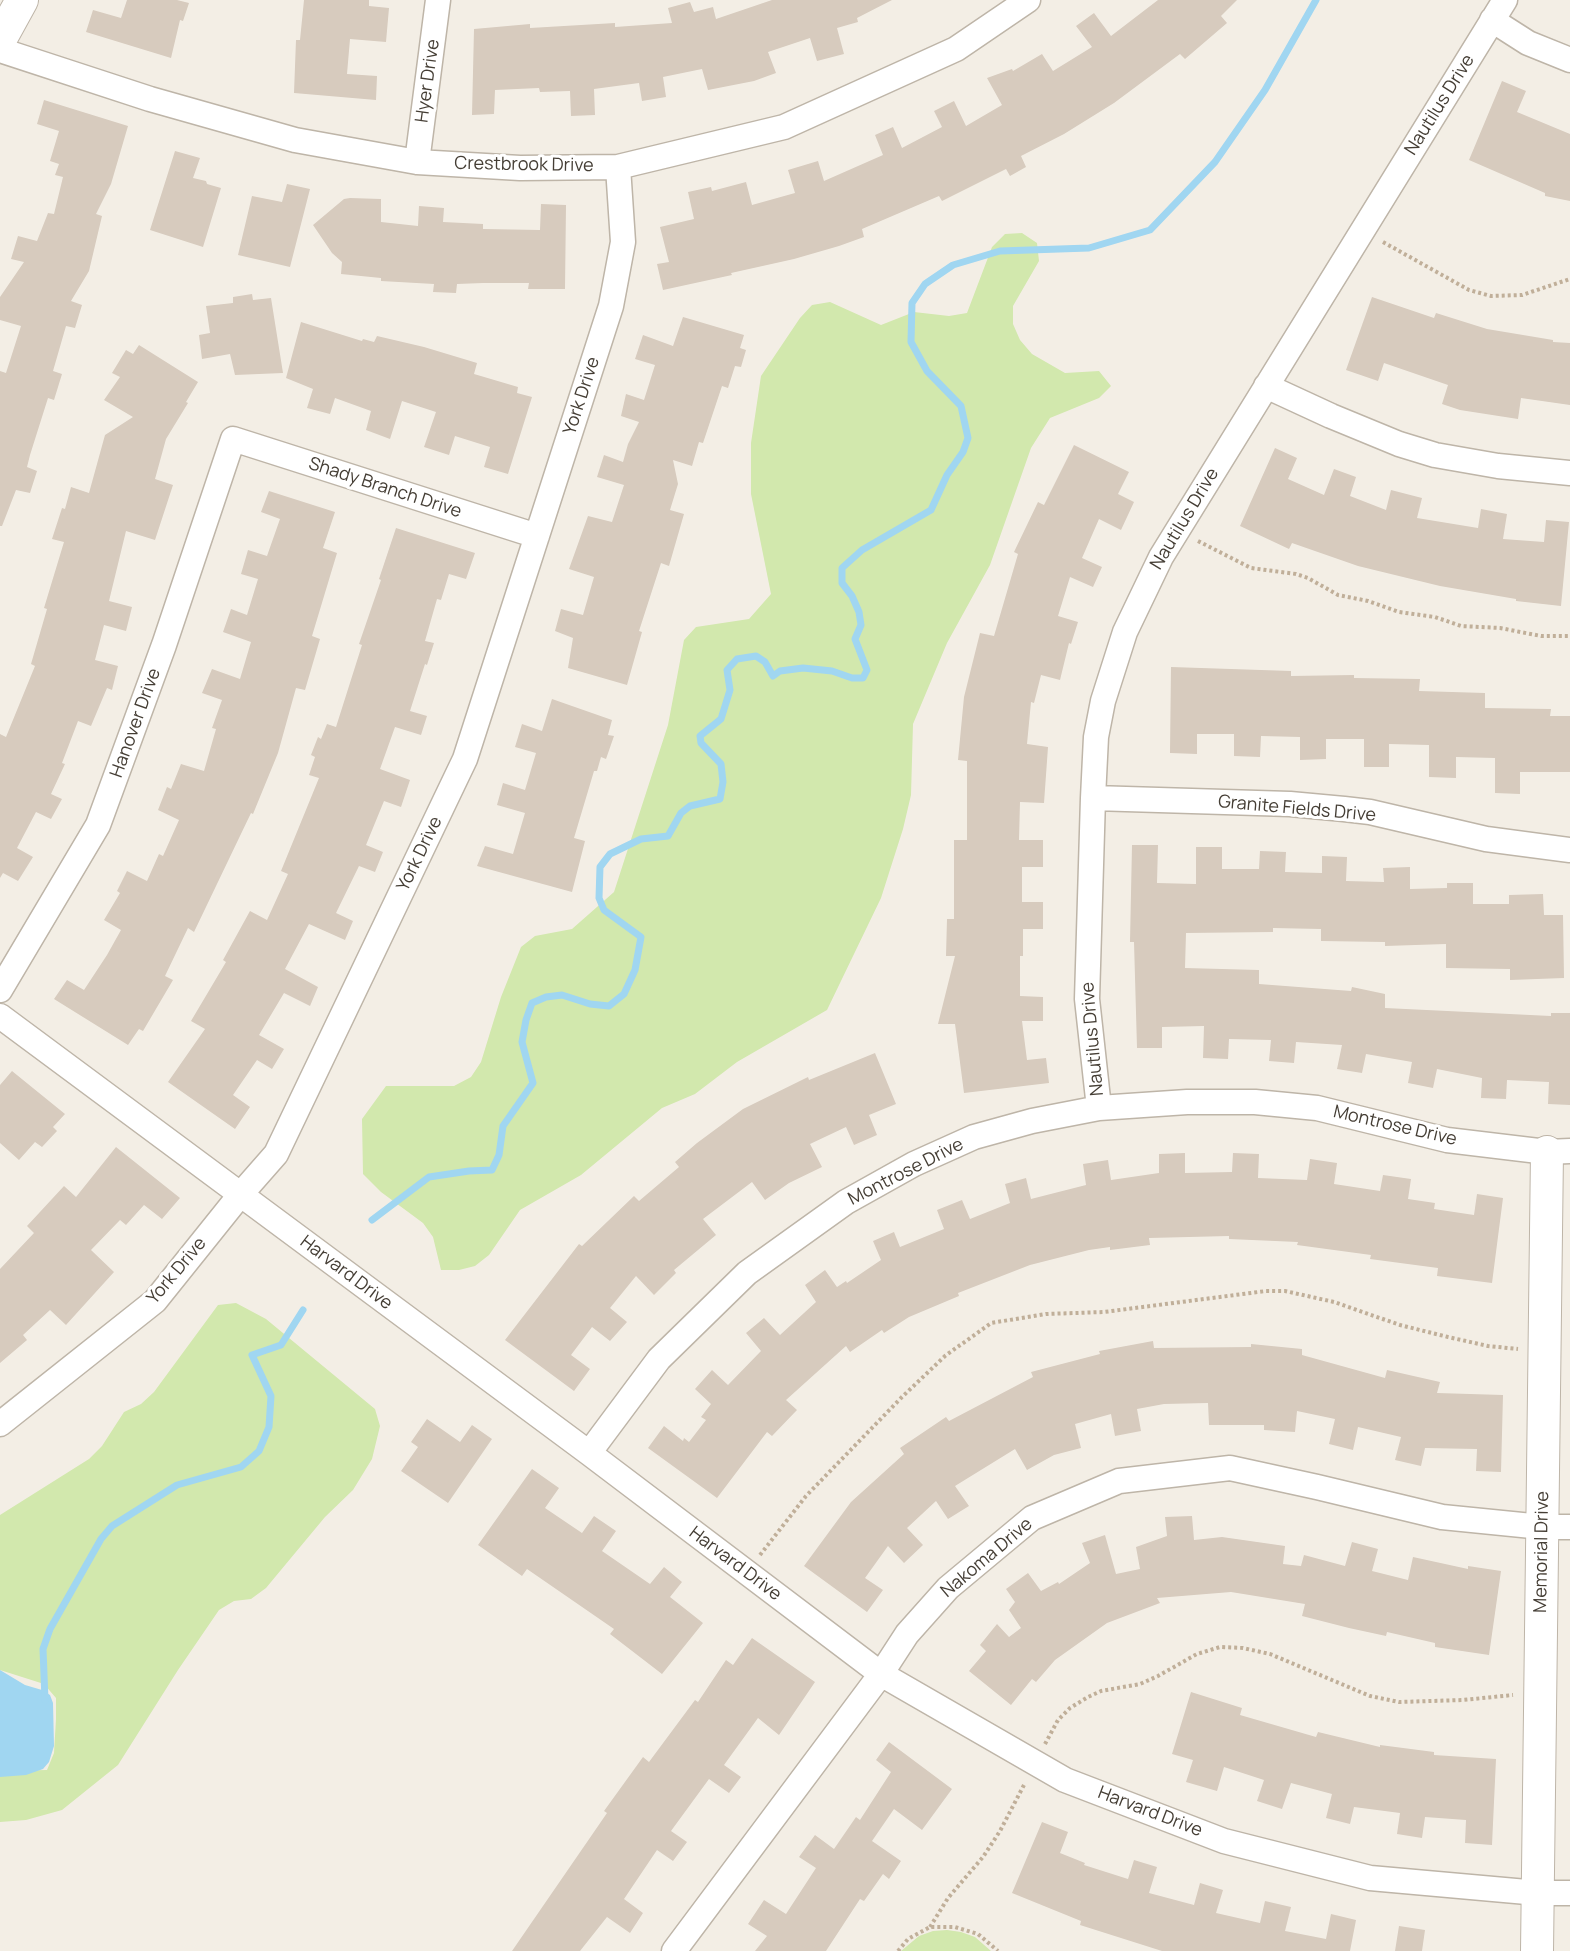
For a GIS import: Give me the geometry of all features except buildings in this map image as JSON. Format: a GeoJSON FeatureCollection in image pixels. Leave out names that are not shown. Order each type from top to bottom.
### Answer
{"type":"FeatureCollection","features":[{"type":"Feature","properties":{"kind":"street"},"geometry":{"type":"LineString","coordinates":[[0,40],[22,0]]}},
{"type":"Feature","properties":{"kind":"street","name":"Hyer Drive"},"geometry":{"type":"LineString","coordinates":[[417,162],[438,0]]}},
{"type":"Feature","properties":{"kind":"street","name":"Crestbrook Drive"},"geometry":{"type":"LineString","coordinates":[[0,50],[150,99],[295,140],[417,162],[520,168],[618,167],[784,127],[956,49],[1028,0]]}},
{"type":"Feature","properties":{"kind":"street","name":"Nautilus Drive"},"geometry":{"type":"LineString","coordinates":[[1099,1108],[1087,999],[1096,738],[1102,701],[1125,632],[1161,557],[1505,0]]}},
{"type":"Feature","properties":{"kind":"street"},"geometry":{"type":"LineString","coordinates":[[1492,20],[1528,43],[1570,60]]}},
{"type":"Feature","properties":{"kind":"street","name":"York Drive"},"geometry":{"type":"LineString","coordinates":[[0,1424],[155,1301],[276,1154],[465,759],[611,306],[623,242],[618,167]]}},
{"type":"Feature","properties":{"kind":"street"},"geometry":{"type":"LineString","coordinates":[[1266,386],[1331,416],[1399,444],[1426,452],[1498,466],[1570,473]]}},
{"type":"Feature","properties":{"kind":"street","name":"Shady Branch Drive"},"geometry":{"type":"LineString","coordinates":[[234,440],[537,536]]}},
{"type":"Feature","properties":{"kind":"street","name":"Hanover Drive"},"geometry":{"type":"LineString","coordinates":[[0,990],[98,825],[164,645],[234,440]]}},
{"type":"Feature","properties":{"kind":"street","name":"Granite Fields Drive"},"geometry":{"type":"LineString","coordinates":[[1093,798],[1290,804],[1344,809],[1370,812],[1486,839],[1570,850]]}},
{"type":"Feature","properties":{"kind":"street","name":"Harvard Drive"},"geometry":{"type":"LineString","coordinates":[[0,1016],[589,1453],[881,1674],[1065,1780],[1224,1841],[1371,1878],[1538,1893],[1570,1893]]}},
{"type":"Feature","properties":{"kind":"street","name":"Montrose Drive"},"geometry":{"type":"LineString","coordinates":[[589,1453],[659,1359],[747,1274],[846,1202],[914,1164],[974,1137],[1032,1121],[1099,1108],[1186,1102],[1255,1102],[1317,1108],[1447,1140],[1559,1152]]}},
{"type":"Feature","properties":{"kind":"street","name":"Memorial Drive"},"geometry":{"type":"LineString","coordinates":[[1537,1951],[1556,1527],[1559,1152]]}},
{"type":"Feature","properties":{"kind":"street","name":"Nakoma Drive"},"geometry":{"type":"LineString","coordinates":[[674,1951],[881,1674],[907,1634],[948,1588],[1032,1518],[1119,1481],[1230,1468],[1442,1517],[1556,1527]]}},
{"type":"Feature","properties":{"kind":"path"},"geometry":{"type":"LineString","coordinates":[[1382,242],[1469,291],[1491,296],[1522,295],[1570,279]]}},
{"type":"Feature","properties":{"kind":"path"},"geometry":{"type":"LineString","coordinates":[[1197,541],[1251,568],[1296,574],[1338,595],[1368,601],[1399,612],[1435,617],[1461,626],[1500,628],[1541,636],[1570,636]]}},
{"type":"Feature","properties":{"kind":"path"},"geometry":{"type":"LineString","coordinates":[[747,1572],[806,1496],[902,1397],[945,1356],[991,1323],[1046,1314],[1104,1312],[1266,1291],[1285,1291],[1334,1302],[1400,1325],[1448,1337],[1488,1346],[1521,1349]]}},
{"type":"Feature","properties":{"kind":"path"},"geometry":{"type":"LineString","coordinates":[[930,1927],[948,1898],[983,1857],[1000,1832],[1058,1720],[1070,1708],[1101,1691],[1140,1684],[1197,1654],[1220,1647],[1243,1648],[1270,1654],[1371,1696],[1399,1702],[1451,1701],[1519,1695]]}},
{"type":"Feature","properties":{"kind":"path"},"geometry":{"type":"LineString","coordinates":[[898,1951],[908,1939],[930,1927],[954,1927],[978,1934],[998,1951]]}},
{"type":"Feature","properties":{"kind":"green space"},"geometry":{"type":"Polygon","coordinates":[[[1022,233],[1037,243],[1039,261],[1013,306],[1013,324],[1020,340],[1032,354],[1065,373],[1099,371],[1111,386],[1099,398],[1050,418],[1031,448],[990,565],[947,643],[913,724],[911,795],[903,829],[881,898],[827,1010],[737,1062],[695,1094],[662,1108],[581,1175],[520,1210],[489,1255],[475,1266],[459,1270],[441,1270],[433,1237],[423,1223],[381,1192],[363,1174],[362,1119],[386,1086],[454,1086],[471,1077],[481,1062],[501,997],[521,947],[535,936],[572,929],[614,892],[668,725],[684,640],[696,627],[749,619],[771,594],[751,494],[751,443],[761,376],[800,318],[812,305],[830,302],[881,325],[914,312],[949,316],[967,313],[992,247],[1005,234],[1022,233]]]}},
{"type":"Feature","properties":{"kind":"green space"},"geometry":{"type":"Polygon","coordinates":[[[236,1303],[266,1319],[375,1409],[380,1426],[372,1459],[353,1490],[325,1517],[266,1588],[251,1599],[234,1601],[219,1610],[118,1765],[62,1810],[26,1820],[0,1822],[0,1771],[47,1770],[54,1753],[56,1698],[44,1684],[0,1670],[0,1515],[89,1459],[102,1446],[124,1412],[141,1404],[154,1392],[218,1305],[236,1303]]]}},
{"type":"Feature","properties":{"kind":"green space"},"geometry":{"type":"Polygon","coordinates":[[[947,1930],[975,1937],[991,1951],[901,1951],[919,1936],[933,1931],[947,1930]]]}},
{"type":"Feature","properties":{"kind":"water"},"geometry":{"type":"Polygon","coordinates":[[[0,1670],[25,1685],[42,1690],[50,1695],[53,1703],[54,1746],[49,1762],[43,1769],[26,1775],[0,1777],[0,1670]]]}},
{"type":"Feature","properties":{"kind":"waterway"},"geometry":{"type":"LineString","coordinates":[[372,1220],[429,1177],[492,1170],[499,1155],[503,1126],[533,1083],[522,1042],[532,1003],[546,997],[562,995],[590,1004],[609,1006],[624,994],[635,970],[641,937],[604,910],[599,898],[600,867],[610,854],[641,839],[668,836],[681,813],[690,806],[720,799],[723,782],[721,764],[701,743],[700,736],[721,719],[730,690],[727,670],[737,659],[756,656],[765,662],[773,676],[780,671],[803,668],[832,671],[852,678],[863,678],[867,670],[855,639],[861,625],[859,612],[852,596],[842,583],[842,568],[862,550],[931,510],[947,475],[963,452],[968,438],[961,406],[927,371],[911,342],[912,303],[925,284],[953,265],[1000,251],[1089,248],[1150,230],[1215,162],[1265,90],[1316,0]]}},
{"type":"Feature","properties":{"kind":"waterway"},"geometry":{"type":"LineString","coordinates":[[45,1700],[43,1649],[50,1629],[101,1539],[112,1526],[177,1485],[241,1467],[259,1451],[269,1427],[271,1396],[252,1355],[281,1345],[303,1310]]}}]}
